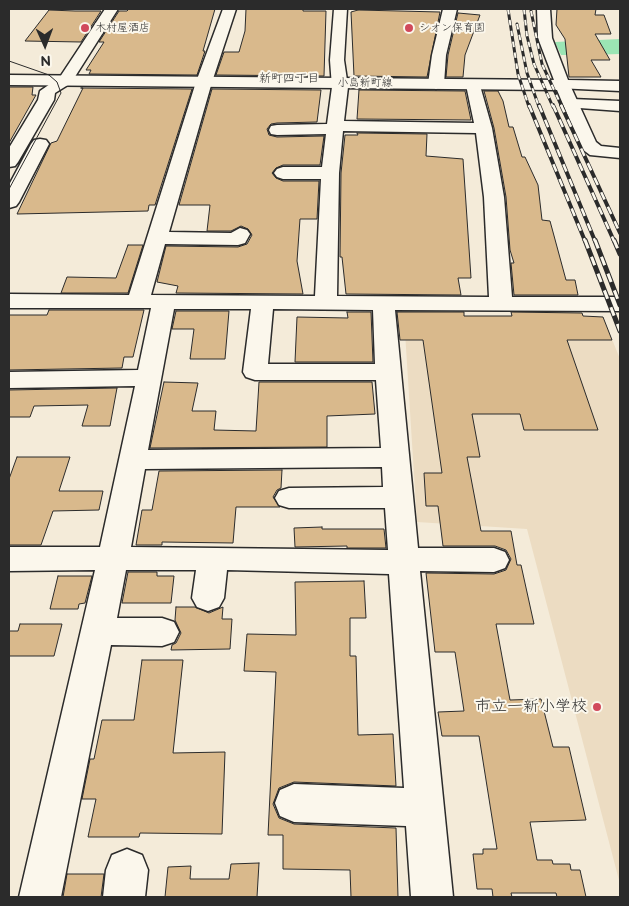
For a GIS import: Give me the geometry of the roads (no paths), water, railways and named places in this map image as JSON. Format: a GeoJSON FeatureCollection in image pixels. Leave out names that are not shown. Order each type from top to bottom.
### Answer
{"type":"FeatureCollection","features":[{"type":"Feature","properties":{"kind":"street"},"geometry":{"type":"LineString","coordinates":[[10,160],[46,100],[48,91],[66,80],[111,9]]}},
{"type":"Feature","properties":{"kind":"street"},"geometry":{"type":"LineString","coordinates":[[138,301],[204,82],[229,9]]}},
{"type":"Feature","properties":{"kind":"street"},"geometry":{"type":"LineString","coordinates":[[326,302],[330,173],[335,128],[341,9]]}},
{"type":"Feature","properties":{"kind":"street"},"geometry":{"type":"LineString","coordinates":[[436,84],[439,54],[450,9]]}},
{"type":"Feature","properties":{"kind":"street"},"geometry":{"type":"LineString","coordinates":[[542,9],[545,38],[562,85],[572,104],[588,145],[596,151],[620,153]]}},
{"type":"Feature","properties":{"kind":"street","name":"小島新町線"},"geometry":{"type":"LineString","coordinates":[[9,80],[620,86]]}},
{"type":"Feature","properties":{"kind":"street"},"geometry":{"type":"LineString","coordinates":[[9,202],[67,95],[66,80]]}},
{"type":"Feature","properties":{"kind":"street"},"geometry":{"type":"LineString","coordinates":[[474,85],[484,128],[494,197],[501,304]]}},
{"type":"Feature","properties":{"kind":"street"},"geometry":{"type":"LineString","coordinates":[[572,104],[620,106]]}},
{"type":"Feature","properties":{"kind":"street"},"geometry":{"type":"LineString","coordinates":[[277,130],[484,128]]}},
{"type":"Feature","properties":{"kind":"street"},"geometry":{"type":"LineString","coordinates":[[10,160],[32,158]]}},
{"type":"Feature","properties":{"kind":"street"},"geometry":{"type":"LineString","coordinates":[[283,173],[330,173]]}},
{"type":"Feature","properties":{"kind":"street"},"geometry":{"type":"LineString","coordinates":[[156,238],[238,239],[240,234]]}},
{"type":"Feature","properties":{"kind":"street"},"geometry":{"type":"LineString","coordinates":[[9,301],[620,304]]}},
{"type":"Feature","properties":{"kind":"street"},"geometry":{"type":"LineString","coordinates":[[40,897],[112,559],[164,301]]}},
{"type":"Feature","properties":{"kind":"street"},"geometry":{"type":"LineString","coordinates":[[263,301],[255,372],[388,372]]}},
{"type":"Feature","properties":{"kind":"street"},"geometry":{"type":"LineString","coordinates":[[385,302],[388,372],[432,897]]}},
{"type":"Feature","properties":{"kind":"street"},"geometry":{"type":"LineString","coordinates":[[9,380],[149,378]]}},
{"type":"Feature","properties":{"kind":"street"},"geometry":{"type":"LineString","coordinates":[[131,466],[395,457]]}},
{"type":"Feature","properties":{"kind":"street"},"geometry":{"type":"LineString","coordinates":[[131,466],[180,472]]}},
{"type":"Feature","properties":{"kind":"street"},"geometry":{"type":"LineString","coordinates":[[289,498],[398,497]]}},
{"type":"Feature","properties":{"kind":"street"},"geometry":{"type":"LineString","coordinates":[[208,598],[213,558]]}},
{"type":"Feature","properties":{"kind":"street"},"geometry":{"type":"LineString","coordinates":[[9,559],[213,558],[405,562],[422,559],[494,560]]}},
{"type":"Feature","properties":{"kind":"street"},"geometry":{"type":"LineString","coordinates":[[97,631],[162,632]]}},
{"type":"Feature","properties":{"kind":"street"},"geometry":{"type":"LineString","coordinates":[[294,803],[424,808]]}},
{"type":"Feature","properties":{"kind":"tram line"},"geometry":{"type":"LineString","coordinates":[[9,61],[49,75],[57,82],[61,93],[9,189]]}},
{"type":"Feature","properties":{"kind":"railway"},"geometry":{"type":"LineString","coordinates":[[508,9],[518,74],[529,107]]}},
{"type":"Feature","properties":{"kind":"railway"},"geometry":{"type":"LineString","coordinates":[[524,9],[527,36],[534,64],[553,107]]}},
{"type":"Feature","properties":{"kind":"railway"},"geometry":{"type":"LineString","coordinates":[[531,11],[542,64],[562,107]]}},
{"type":"Feature","properties":{"kind":"railway"},"geometry":{"type":"LineString","coordinates":[[517,24],[527,73],[539,107]]}},
{"type":"Feature","properties":{"kind":"railway"},"geometry":{"type":"LineString","coordinates":[[529,105],[585,241]]}},
{"type":"Feature","properties":{"kind":"railway"},"geometry":{"type":"LineString","coordinates":[[539,105],[595,241]]}},
{"type":"Feature","properties":{"kind":"railway"},"geometry":{"type":"LineString","coordinates":[[553,105],[614,241]]}},
{"type":"Feature","properties":{"kind":"railway"},"geometry":{"type":"LineString","coordinates":[[561,105],[620,233]]}},
{"type":"Feature","properties":{"kind":"railway"},"geometry":{"type":"LineString","coordinates":[[585,240],[620,331]]}},
{"type":"Feature","properties":{"kind":"railway"},"geometry":{"type":"LineString","coordinates":[[595,240],[620,305]]}},
{"type":"Feature","properties":{"kind":"railway"},"geometry":{"type":"LineString","coordinates":[[614,240],[620,254]]}},
{"type":"Feature","properties":{"kind":"place","name":"木村屋酒店"},"geometry":{"type":"Point","coordinates":[85,28]}},
{"type":"Feature","properties":{"kind":"place","name":"シオン保育園"},"geometry":{"type":"Point","coordinates":[409,28]}},
{"type":"Feature","properties":{"kind":"place","name":"市立一新小学校"},"geometry":{"type":"Point","coordinates":[597,707]}},
{"type":"Feature","properties":{"kind":"district","name":"新町四丁目"},"geometry":{"type":"Point","coordinates":[289,79]}}]}
